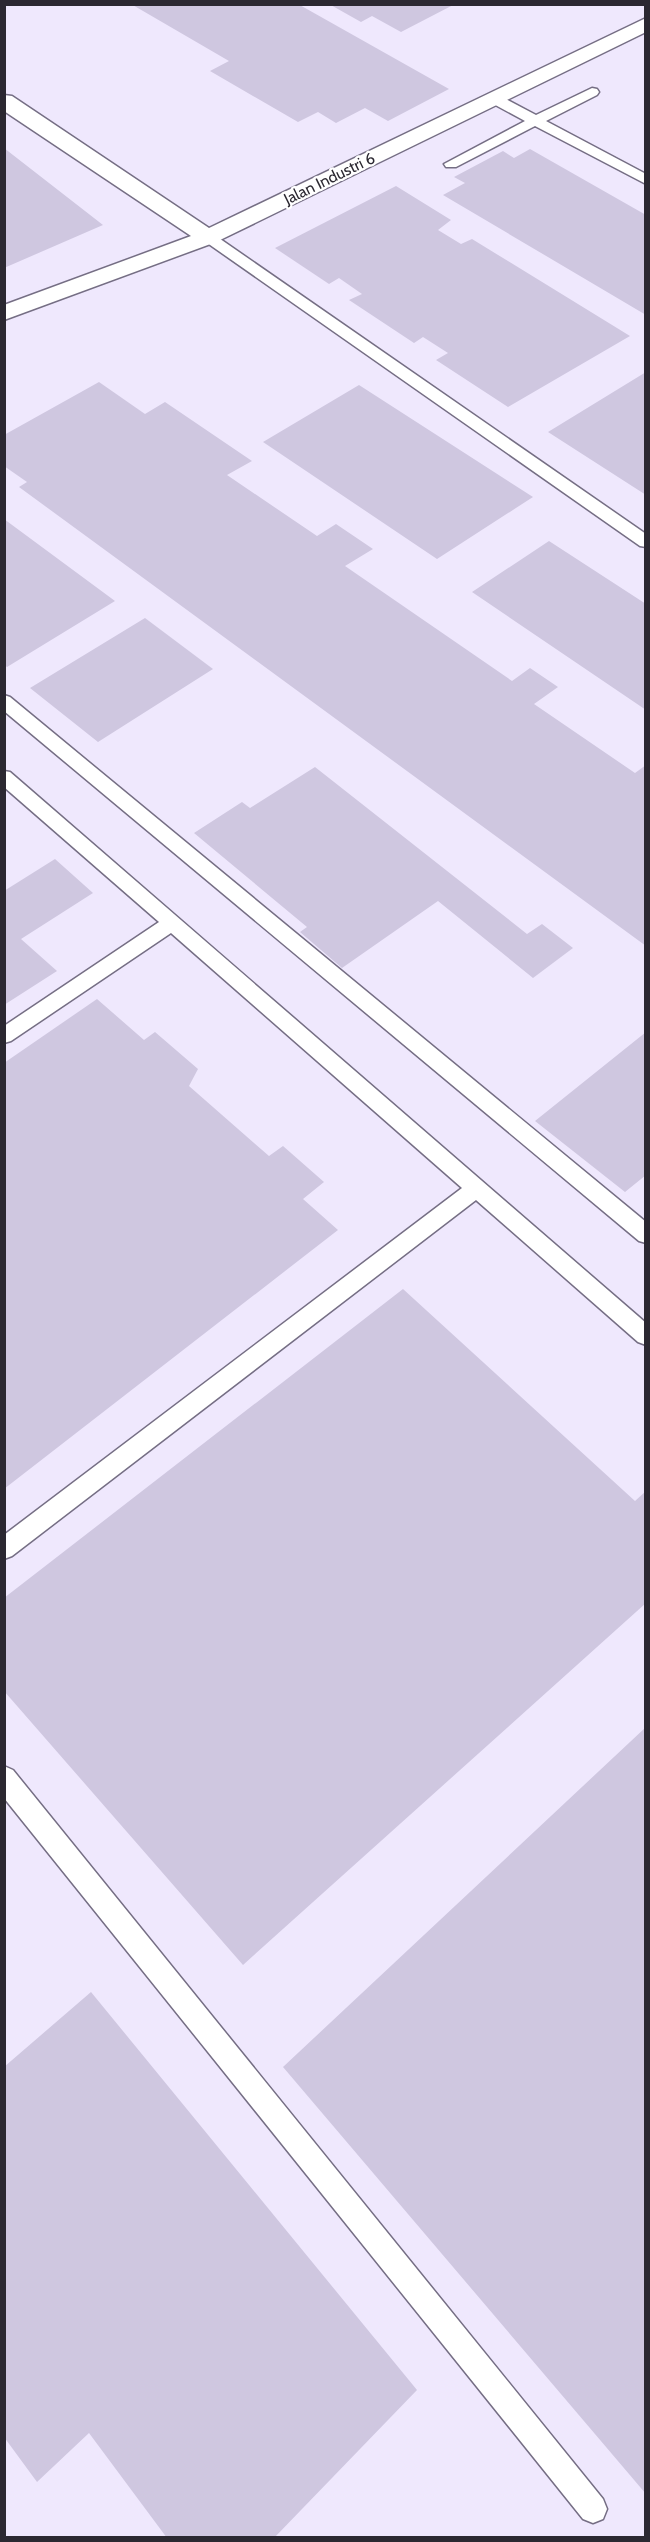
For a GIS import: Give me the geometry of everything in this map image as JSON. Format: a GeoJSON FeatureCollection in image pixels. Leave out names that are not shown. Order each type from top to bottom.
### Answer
{"type":"FeatureCollection","features":[{"type":"Feature","properties":{"kind":"street","name":"Jalan Industri 6"},"geometry":{"type":"LineString","coordinates":[[4,313],[208,237],[645,24]]}},
{"type":"Feature","properties":{"kind":"street"},"geometry":{"type":"LineString","coordinates":[[4,101],[208,237]]}},
{"type":"Feature","properties":{"kind":"lane"},"geometry":{"type":"LineString","coordinates":[[451,164],[592,92]]}},
{"type":"Feature","properties":{"kind":"lane"},"geometry":{"type":"LineString","coordinates":[[493,98],[645,180]]}},
{"type":"Feature","properties":{"kind":"lane"},"geometry":{"type":"LineString","coordinates":[[208,237],[645,542]]}},
{"type":"Feature","properties":{"kind":"lane"},"geometry":{"type":"LineString","coordinates":[[4,701],[645,1234]]}},
{"type":"Feature","properties":{"kind":"lane"},"geometry":{"type":"LineString","coordinates":[[4,777],[645,1336]]}},
{"type":"Feature","properties":{"kind":"lane"},"geometry":{"type":"LineString","coordinates":[[4,1036],[172,923]]}},
{"type":"Feature","properties":{"kind":"lane"},"geometry":{"type":"LineString","coordinates":[[4,1549],[476,1189]]}},
{"type":"Feature","properties":{"kind":"lane"},"geometry":{"type":"LineString","coordinates":[[4,1778],[593,2509]]}},
{"type":"Feature","properties":{"kind":"building"},"geometry":{"type":"Polygon","coordinates":[[[131,4],[298,4],[449,89],[388,121],[365,108],[336,123],[318,112],[298,122],[210,71],[229,61],[131,4]]]}},
{"type":"Feature","properties":{"kind":"building"},"geometry":{"type":"Polygon","coordinates":[[[329,4],[455,4],[401,32],[372,16],[361,22],[329,4]]]}},
{"type":"Feature","properties":{"kind":"building"},"geometry":{"type":"Polygon","coordinates":[[[4,148],[103,225],[4,268],[4,148]]]}},
{"type":"Feature","properties":{"kind":"building"},"geometry":{"type":"Polygon","coordinates":[[[530,149],[646,215],[646,315],[443,195],[465,183],[454,177],[503,151],[514,158],[530,149]]]}},
{"type":"Feature","properties":{"kind":"building"},"geometry":{"type":"Polygon","coordinates":[[[396,186],[451,220],[438,230],[461,244],[472,239],[630,336],[508,407],[436,360],[448,353],[423,337],[414,343],[349,300],[362,294],[339,278],[329,284],[275,248],[396,186]]]}},
{"type":"Feature","properties":{"kind":"building"},"geometry":{"type":"Polygon","coordinates":[[[646,372],[646,495],[548,432],[646,372]]]}},
{"type":"Feature","properties":{"kind":"building"},"geometry":{"type":"Polygon","coordinates":[[[99,382],[145,414],[165,402],[252,461],[227,475],[317,536],[336,524],[373,549],[345,566],[512,681],[530,668],[558,687],[534,704],[635,773],[646,765],[646,946],[19,487],[27,482],[4,466],[4,435],[99,382]]]}},
{"type":"Feature","properties":{"kind":"building"},"geometry":{"type":"Polygon","coordinates":[[[359,385],[533,497],[437,559],[263,442],[359,385]]]}},
{"type":"Feature","properties":{"kind":"building"},"geometry":{"type":"Polygon","coordinates":[[[4,519],[115,601],[7,667],[4,665],[4,519]]]}},
{"type":"Feature","properties":{"kind":"building"},"geometry":{"type":"Polygon","coordinates":[[[549,541],[646,604],[646,710],[472,592],[549,541]]]}},
{"type":"Feature","properties":{"kind":"building"},"geometry":{"type":"Polygon","coordinates":[[[145,618],[213,669],[98,742],[30,688],[145,618]]]}},
{"type":"Feature","properties":{"kind":"building"},"geometry":{"type":"Polygon","coordinates":[[[315,767],[527,934],[542,924],[573,948],[533,978],[438,901],[342,968],[300,932],[307,927],[194,833],[242,802],[250,808],[315,767]]]}},
{"type":"Feature","properties":{"kind":"building"},"geometry":{"type":"Polygon","coordinates":[[[55,859],[93,893],[21,939],[57,971],[4,1005],[4,891],[55,859]]]}},
{"type":"Feature","properties":{"kind":"building"},"geometry":{"type":"Polygon","coordinates":[[[97,999],[144,1040],[155,1032],[198,1069],[189,1086],[269,1156],[283,1146],[324,1182],[303,1199],[338,1230],[4,1489],[4,1063],[97,999]]]}},
{"type":"Feature","properties":{"kind":"building"},"geometry":{"type":"Polygon","coordinates":[[[646,1032],[646,1175],[625,1192],[535,1121],[646,1032]]]}},
{"type":"Feature","properties":{"kind":"building"},"geometry":{"type":"Polygon","coordinates":[[[403,1289],[635,1501],[646,1491],[646,1603],[243,1965],[4,1691],[4,1598],[403,1289]]]}},
{"type":"Feature","properties":{"kind":"building"},"geometry":{"type":"Polygon","coordinates":[[[646,1727],[646,2494],[283,2067],[646,1727]]]}},
{"type":"Feature","properties":{"kind":"building"},"geometry":{"type":"Polygon","coordinates":[[[91,1992],[417,2390],[274,2538],[167,2538],[89,2433],[37,2482],[4,2437],[4,2067],[91,1992]]]}}]}
